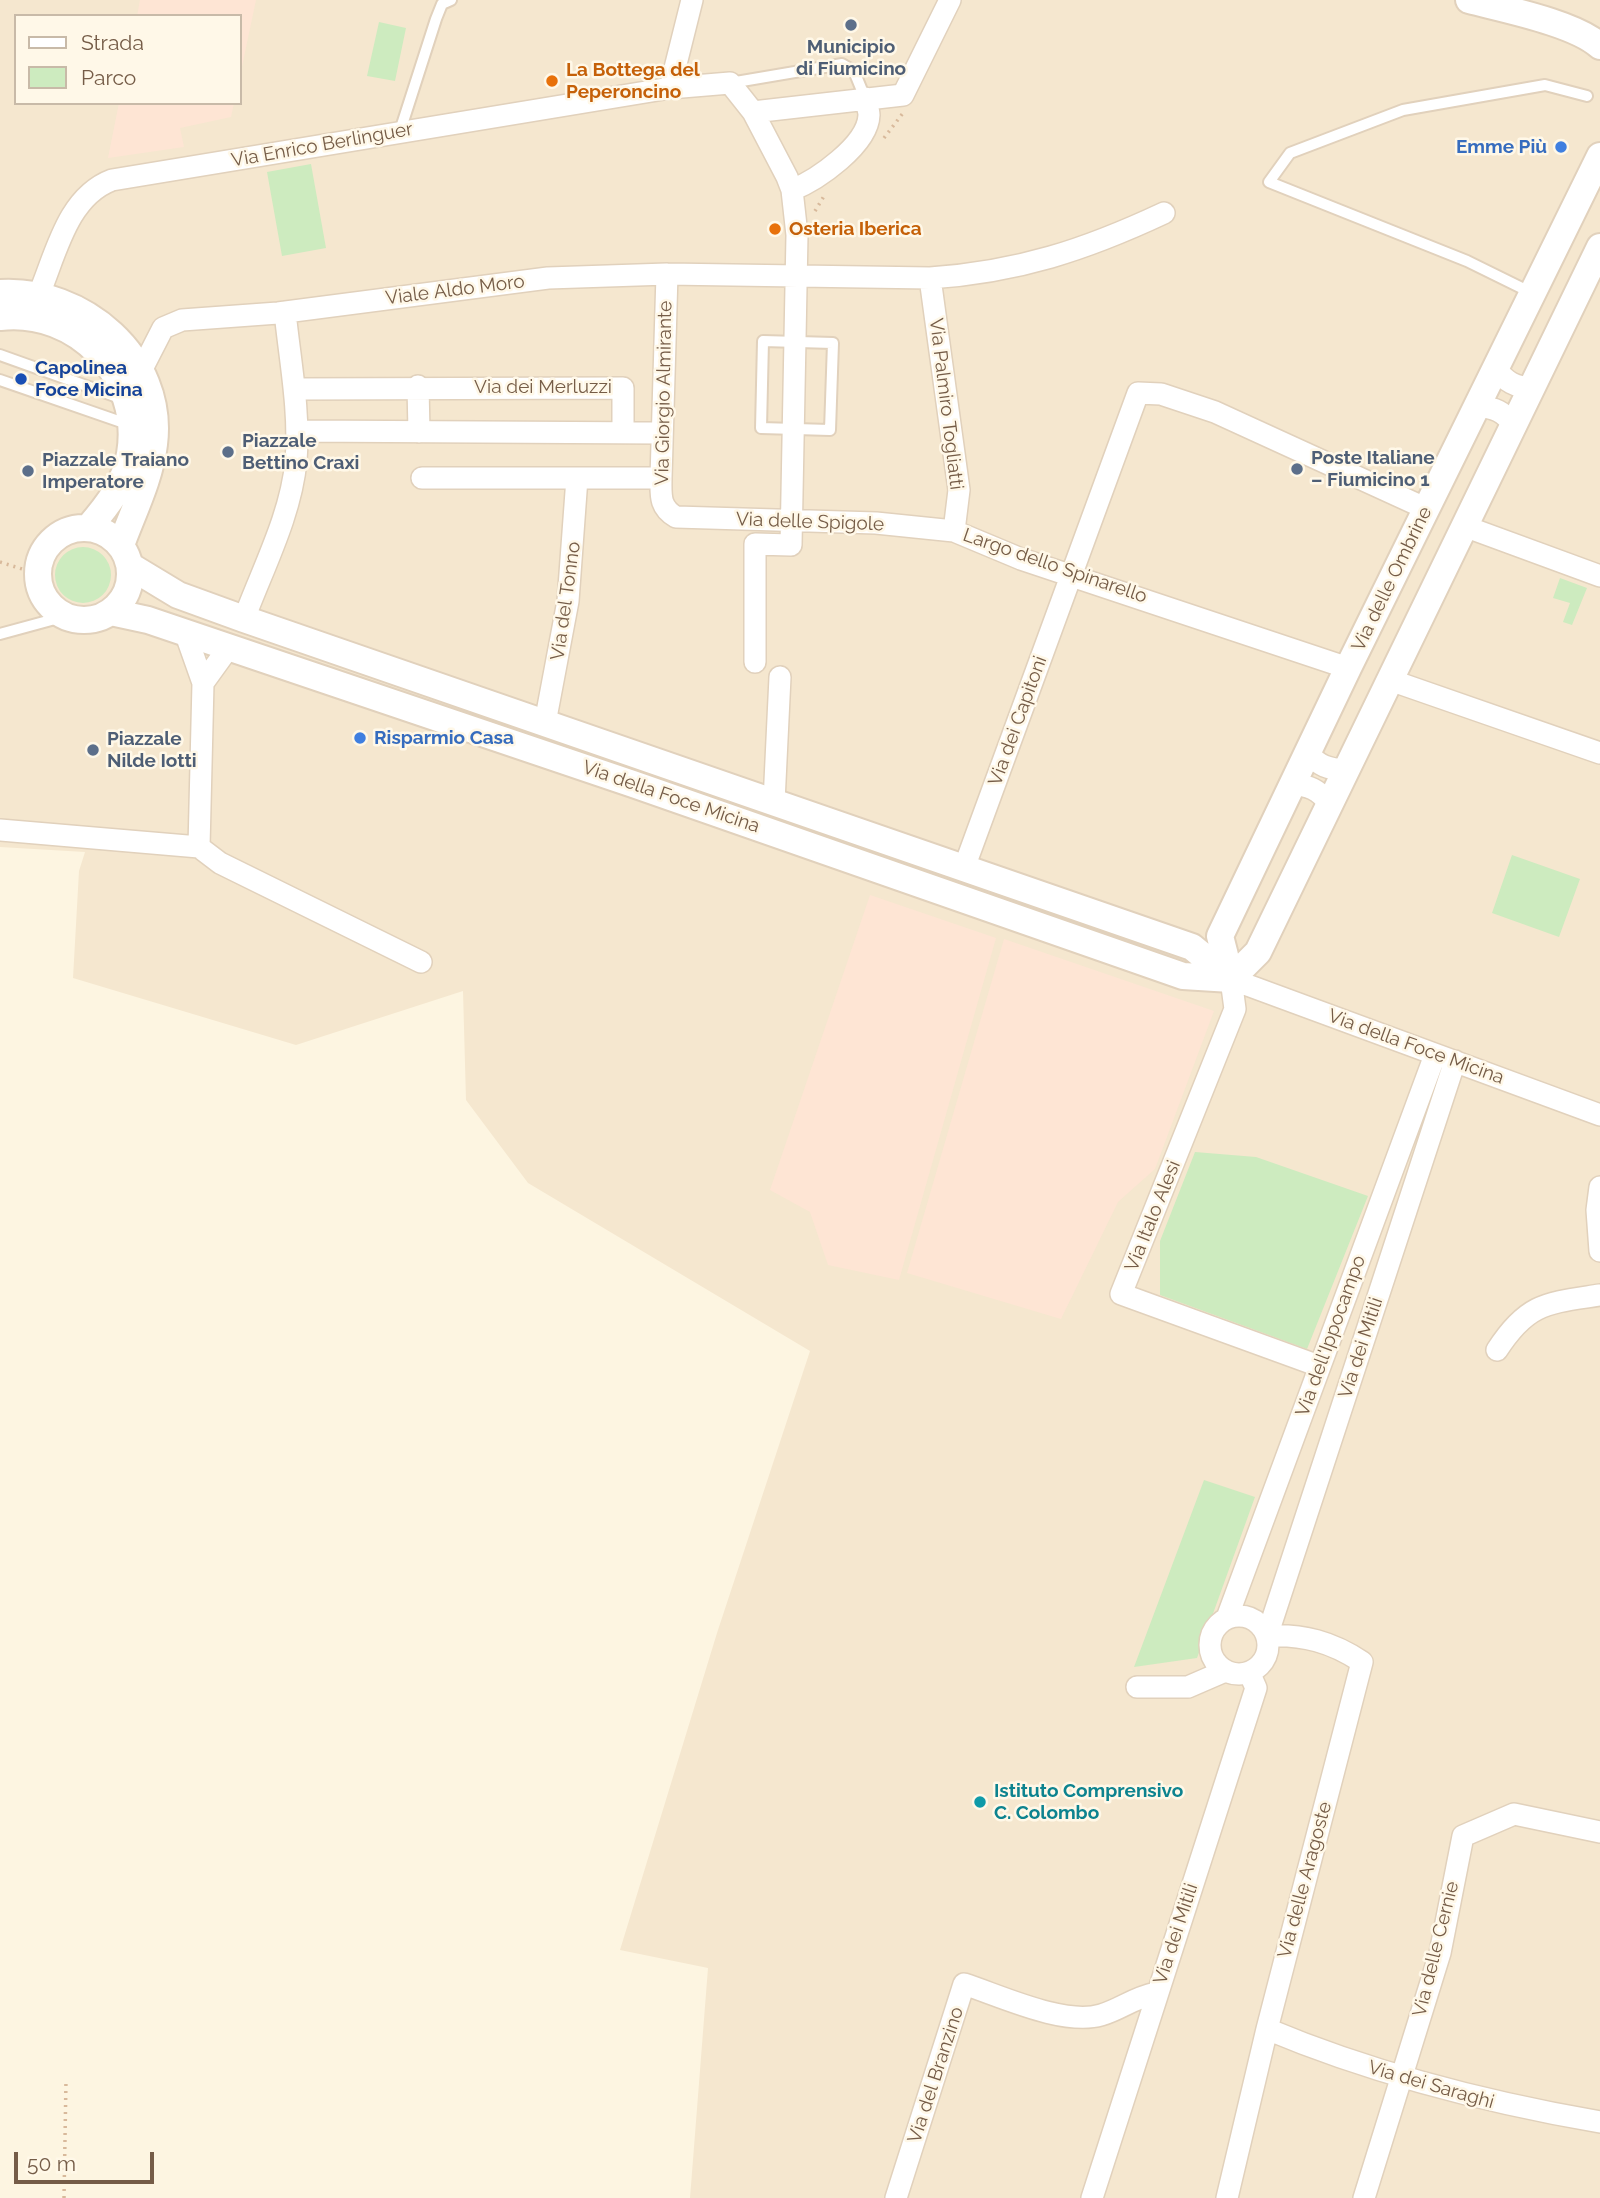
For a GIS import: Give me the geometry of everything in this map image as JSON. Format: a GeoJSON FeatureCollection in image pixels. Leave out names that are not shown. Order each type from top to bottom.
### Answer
{"type":"FeatureCollection","features":[{"type":"Feature","properties":{"kind":"street"},"geometry":{"type":"LineString","coordinates":[[670,88],[692,0]]}},
{"type":"Feature","properties":{"kind":"street"},"geometry":{"type":"LineString","coordinates":[[753,112],[865,99],[904,103],[950,0]]}},
{"type":"Feature","properties":{"kind":"street"},"geometry":{"type":"LineString","coordinates":[[1469,0],[1526,15],[1582,35],[1600,46]]}},
{"type":"Feature","properties":{"kind":"street"},"geometry":{"type":"LineString","coordinates":[[1515,0],[1600,26]]}},
{"type":"Feature","properties":{"kind":"street","name":"Via Enrico Berlinguer"},"geometry":{"type":"LineString","coordinates":[[39,294],[77,206],[102,184],[121,177],[670,88],[730,83]]}},
{"type":"Feature","properties":{"kind":"street"},"geometry":{"type":"LineString","coordinates":[[730,83],[753,112],[792,190],[797,235],[790,545],[755,544],[755,662]]}},
{"type":"Feature","properties":{"kind":"street"},"geometry":{"type":"LineString","coordinates":[[792,190],[812,182],[830,169],[863,133],[869,115],[865,99]]}},
{"type":"Feature","properties":{"kind":"street","name":"Via delle Ombrine"},"geometry":{"type":"LineString","coordinates":[[1231,979],[1220,936],[1348,668],[1600,156]]}},
{"type":"Feature","properties":{"kind":"street","name":"Viale Aldo Moro"},"geometry":{"type":"LineString","coordinates":[[142,369],[158,335],[175,321],[285,312],[548,278],[667,274],[930,278],[1006,270],[1041,262],[1116,235],[1164,213]]}},
{"type":"Feature","properties":{"kind":"street"},"geometry":{"type":"LineString","coordinates":[[1231,979],[1258,952],[1600,247]]}},
{"type":"Feature","properties":{"kind":"street","name":"Via Giorgio Almirante"},"geometry":{"type":"LineString","coordinates":[[667,274],[661,478],[662,503],[667,512]]}},
{"type":"Feature","properties":{"kind":"street","name":"Via Palmiro Togliatti"},"geometry":{"type":"LineString","coordinates":[[930,278],[959,491],[954,531]]}},
{"type":"Feature","properties":{"kind":"street"},"geometry":{"type":"LineString","coordinates":[[0,293],[39,294],[69,306],[96,323],[122,345],[142,369],[151,394],[155,441],[152,460],[126,556],[128,588],[121,602],[111,612]]}},
{"type":"Feature","properties":{"kind":"street"},"geometry":{"type":"LineString","coordinates":[[244,618],[289,494],[296,463],[295,390],[285,312]]}},
{"type":"Feature","properties":{"kind":"street"},"geometry":{"type":"LineString","coordinates":[[0,317],[30,316],[49,320],[86,341],[101,354],[116,375],[126,400],[130,425],[130,453],[120,486],[89,527],[73,528],[53,539],[40,559],[38,574],[44,596],[53,608],[66,616]]}},
{"type":"Feature","properties":{"kind":"street"},"geometry":{"type":"LineString","coordinates":[[1496,369],[1503,379],[1518,387],[1532,388]]}},
{"type":"Feature","properties":{"kind":"street"},"geometry":{"type":"LineString","coordinates":[[418,386],[419,432]]}},
{"type":"Feature","properties":{"kind":"street","name":"Via dei Merluzzi"},"geometry":{"type":"LineString","coordinates":[[295,390],[418,386],[623,388],[623,432]]}},
{"type":"Feature","properties":{"kind":"street","name":"Via dei Capitoni"},"geometry":{"type":"LineString","coordinates":[[964,868],[1138,393],[1161,394],[1215,412],[1427,509]]}},
{"type":"Feature","properties":{"kind":"street"},"geometry":{"type":"LineString","coordinates":[[1478,406],[1496,408],[1514,425]]}},
{"type":"Feature","properties":{"kind":"street"},"geometry":{"type":"LineString","coordinates":[[297,431],[662,433]]}},
{"type":"Feature","properties":{"kind":"street"},"geometry":{"type":"LineString","coordinates":[[422,478],[661,478]]}},
{"type":"Feature","properties":{"kind":"street","name":"Via del Tonno"},"geometry":{"type":"LineString","coordinates":[[545,723],[568,601],[577,478]]}},
{"type":"Feature","properties":{"kind":"street","name":"Via delle Spigole"},"geometry":{"type":"LineString","coordinates":[[667,512],[676,517],[876,523],[954,531]]}},
{"type":"Feature","properties":{"kind":"street"},"geometry":{"type":"LineString","coordinates":[[1464,526],[1600,576]]}},
{"type":"Feature","properties":{"kind":"street","name":"Via della Foce Micina"},"geometry":{"type":"LineString","coordinates":[[89,527],[104,531],[126,556],[178,594],[1192,947],[1231,979]]}},
{"type":"Feature","properties":{"kind":"street","name":"Largo dello Spinarello"},"geometry":{"type":"LineString","coordinates":[[954,531],[1021,559],[1071,573],[1348,668]]}},
{"type":"Feature","properties":{"kind":"street","name":"Via della Foce Micina"},"geometry":{"type":"LineString","coordinates":[[66,616],[89,620],[111,612],[185,632],[1183,976],[1231,979],[1600,1115]]}},
{"type":"Feature","properties":{"kind":"street"},"geometry":{"type":"LineString","coordinates":[[185,632],[203,683],[200,847]]}},
{"type":"Feature","properties":{"kind":"street"},"geometry":{"type":"LineString","coordinates":[[203,683],[229,647]]}},
{"type":"Feature","properties":{"kind":"street"},"geometry":{"type":"LineString","coordinates":[[774,802],[780,677]]}},
{"type":"Feature","properties":{"kind":"street"},"geometry":{"type":"LineString","coordinates":[[1390,680],[1600,753]]}},
{"type":"Feature","properties":{"kind":"street"},"geometry":{"type":"LineString","coordinates":[[1308,753],[1316,763],[1328,769],[1345,770]]}},
{"type":"Feature","properties":{"kind":"street"},"geometry":{"type":"LineString","coordinates":[[632,784],[642,755]]}},
{"type":"Feature","properties":{"kind":"street"},"geometry":{"type":"LineString","coordinates":[[1293,784],[1310,786],[1321,793],[1329,803]]}},
{"type":"Feature","properties":{"kind":"street"},"geometry":{"type":"LineString","coordinates":[[0,830],[200,847],[220,863],[421,962]]}},
{"type":"Feature","properties":{"kind":"street","name":"Via Italo Alesi"},"geometry":{"type":"LineString","coordinates":[[1231,979],[1235,1009],[1121,1294],[1319,1366]]}},
{"type":"Feature","properties":{"kind":"street","name":"Via dell'Ippocampo"},"geometry":{"type":"LineString","coordinates":[[1227,1618],[1319,1366],[1445,1058]]}},
{"type":"Feature","properties":{"kind":"street","name":"Via dei Mitili"},"geometry":{"type":"LineString","coordinates":[[1267,1636],[1445,1058]]}},
{"type":"Feature","properties":{"kind":"street"},"geometry":{"type":"LineString","coordinates":[[1600,1188],[1597,1210],[1600,1251]]}},
{"type":"Feature","properties":{"kind":"street"},"geometry":{"type":"LineString","coordinates":[[1497,1350],[1509,1332],[1543,1303],[1600,1294]]}},
{"type":"Feature","properties":{"kind":"street"},"geometry":{"type":"LineString","coordinates":[[1137,1687],[1188,1687],[1225,1671],[1249,1672],[1257,1668],[1267,1654],[1267,1636],[1251,1618],[1227,1618],[1214,1628],[1210,1643],[1213,1659],[1225,1671]]}},
{"type":"Feature","properties":{"kind":"street","name":"Via delle Aragoste"},"geometry":{"type":"LineString","coordinates":[[1227,2198],[1266,2029],[1362,1662],[1341,1648],[1312,1638],[1267,1636]]}},
{"type":"Feature","properties":{"kind":"street","name":"Via dei Mitili"},"geometry":{"type":"LineString","coordinates":[[1092,2198],[1256,1688],[1249,1672]]}},
{"type":"Feature","properties":{"kind":"street","name":"Via delle Cernie"},"geometry":{"type":"LineString","coordinates":[[1364,2198],[1440,1953],[1463,1836],[1514,1814],[1600,1832]]}},
{"type":"Feature","properties":{"kind":"street","name":"Via del Branzino"},"geometry":{"type":"LineString","coordinates":[[896,2198],[964,1984],[1067,2017],[1101,2015],[1134,1997],[1156,1993]]}},
{"type":"Feature","properties":{"kind":"street","name":"Via dei Saraghi"},"geometry":{"type":"LineString","coordinates":[[1266,2029],[1324,2053],[1401,2078],[1504,2105],[1600,2122]]}},
{"type":"Feature","properties":{"kind":"lane"},"geometry":{"type":"LineString","coordinates":[[400,131],[436,19],[442,4],[451,0]]}},
{"type":"Feature","properties":{"kind":"lane"},"geometry":{"type":"LineString","coordinates":[[730,83],[799,69],[842,64],[854,71],[865,99]]}},
{"type":"Feature","properties":{"kind":"lane"},"geometry":{"type":"LineString","coordinates":[[1532,293],[1467,261],[1269,182],[1290,153],[1402,110],[1545,85],[1587,96]]}},
{"type":"Feature","properties":{"kind":"lane"},"geometry":{"type":"LineString","coordinates":[[763,341],[795,342],[833,343],[830,430],[761,428],[763,341]]}},
{"type":"Feature","properties":{"kind":"lane"},"geometry":{"type":"LineString","coordinates":[[0,355],[126,400]]}},
{"type":"Feature","properties":{"kind":"lane"},"geometry":{"type":"LineString","coordinates":[[0,380],[130,425]]}},
{"type":"Feature","properties":{"kind":"lane"},"geometry":{"type":"LineString","coordinates":[[0,634],[66,616]]}},
{"type":"Feature","properties":{"kind":"path"},"geometry":{"type":"LineString","coordinates":[[884,139],[904,103]]}},
{"type":"Feature","properties":{"kind":"path"},"geometry":{"type":"LineString","coordinates":[[813,215],[827,191]]}},
{"type":"Feature","properties":{"kind":"path"},"geometry":{"type":"LineString","coordinates":[[0,562],[38,574]]}},
{"type":"Feature","properties":{"kind":"path"},"geometry":{"type":"LineString","coordinates":[[64,2198],[66,2080]]}},
{"type":"Feature","properties":{"kind":"shaded area"},"geometry":{"type":"Polygon","coordinates":[[[0,0],[1600,0],[1600,2198],[690,2198],[708,1968],[620,1950],[717,1633],[810,1351],[528,1183],[466,1100],[463,991],[296,1045],[73,978],[79,871],[85,852],[0,847],[0,0]]]}},
{"type":"Feature","properties":{"kind":"shaded area"},"geometry":{"type":"Polygon","coordinates":[[[140,0],[256,0],[242,66],[242,14],[137,14],[140,0]]]}},
{"type":"Feature","properties":{"kind":"shaded area"},"geometry":{"type":"Polygon","coordinates":[[[119,105],[234,105],[231,117],[180,128],[184,147],[108,158],[119,105]]]}},
{"type":"Feature","properties":{"kind":"shaded area"},"geometry":{"type":"Polygon","coordinates":[[[870,895],[996,938],[899,1280],[828,1265],[810,1212],[770,1190],[870,895]]]}},
{"type":"Feature","properties":{"kind":"shaded area"},"geometry":{"type":"Polygon","coordinates":[[[1004,939],[1214,1011],[1155,1169],[1118,1202],[1061,1319],[907,1273],[1004,939]]]}},
{"type":"Feature","properties":{"kind":"green space"},"geometry":{"type":"Polygon","coordinates":[[[379,22],[406,28],[395,81],[367,76],[379,22]]]}},
{"type":"Feature","properties":{"kind":"green space"},"geometry":{"type":"Polygon","coordinates":[[[311,164],[326,248],[282,256],[267,172],[311,164]]]}},
{"type":"Feature","properties":{"kind":"green space"},"geometry":{"type":"Polygon","coordinates":[[[83,547],[94,549],[103,555],[109,564],[109,586],[103,595],[94,601],[83,603],[72,601],[63,595],[57,586],[55,575],[57,564],[63,555],[72,549],[83,547]]]}},
{"type":"Feature","properties":{"kind":"green space"},"geometry":{"type":"Polygon","coordinates":[[[1560,578],[1587,588],[1572,625],[1563,622],[1570,603],[1553,598],[1560,578]]]}},
{"type":"Feature","properties":{"kind":"green space"},"geometry":{"type":"Polygon","coordinates":[[[1512,855],[1580,879],[1559,937],[1492,913],[1512,855]]]}},
{"type":"Feature","properties":{"kind":"green space"},"geometry":{"type":"Polygon","coordinates":[[[1195,1152],[1256,1157],[1368,1196],[1307,1349],[1160,1295],[1160,1241],[1195,1152]]]}},
{"type":"Feature","properties":{"kind":"green space"},"geometry":{"type":"Polygon","coordinates":[[[1204,1480],[1255,1497],[1197,1658],[1134,1667],[1204,1480]]]}},
{"type":"Feature","properties":{"kind":"place","name":"Municipio di Fiumicino"},"geometry":{"type":"Point","coordinates":[851,25]}},
{"type":"Feature","properties":{"kind":"place","name":"La Bottega del Peperoncino"},"geometry":{"type":"Point","coordinates":[552,81]}},
{"type":"Feature","properties":{"kind":"place","name":"Emme Più"},"geometry":{"type":"Point","coordinates":[1561,147]}},
{"type":"Feature","properties":{"kind":"place","name":"Osteria Iberica"},"geometry":{"type":"Point","coordinates":[775,229]}},
{"type":"Feature","properties":{"kind":"place","name":"Capolinea Foce Micina"},"geometry":{"type":"Point","coordinates":[21,379]}},
{"type":"Feature","properties":{"kind":"place","name":"Piazzale Bettino Craxi"},"geometry":{"type":"Point","coordinates":[228,452]}},
{"type":"Feature","properties":{"kind":"place","name":"Poste Italiane – Fiumicino 1"},"geometry":{"type":"Point","coordinates":[1297,469]}},
{"type":"Feature","properties":{"kind":"place","name":"Piazzale Traiano Imperatore"},"geometry":{"type":"Point","coordinates":[28,471]}},
{"type":"Feature","properties":{"kind":"place","name":"Risparmio Casa"},"geometry":{"type":"Point","coordinates":[360,738]}},
{"type":"Feature","properties":{"kind":"place","name":"Piazzale Nilde Iotti"},"geometry":{"type":"Point","coordinates":[93,750]}},
{"type":"Feature","properties":{"kind":"place","name":"Istituto Comprensivo C. Colombo"},"geometry":{"type":"Point","coordinates":[980,1802]}}]}
